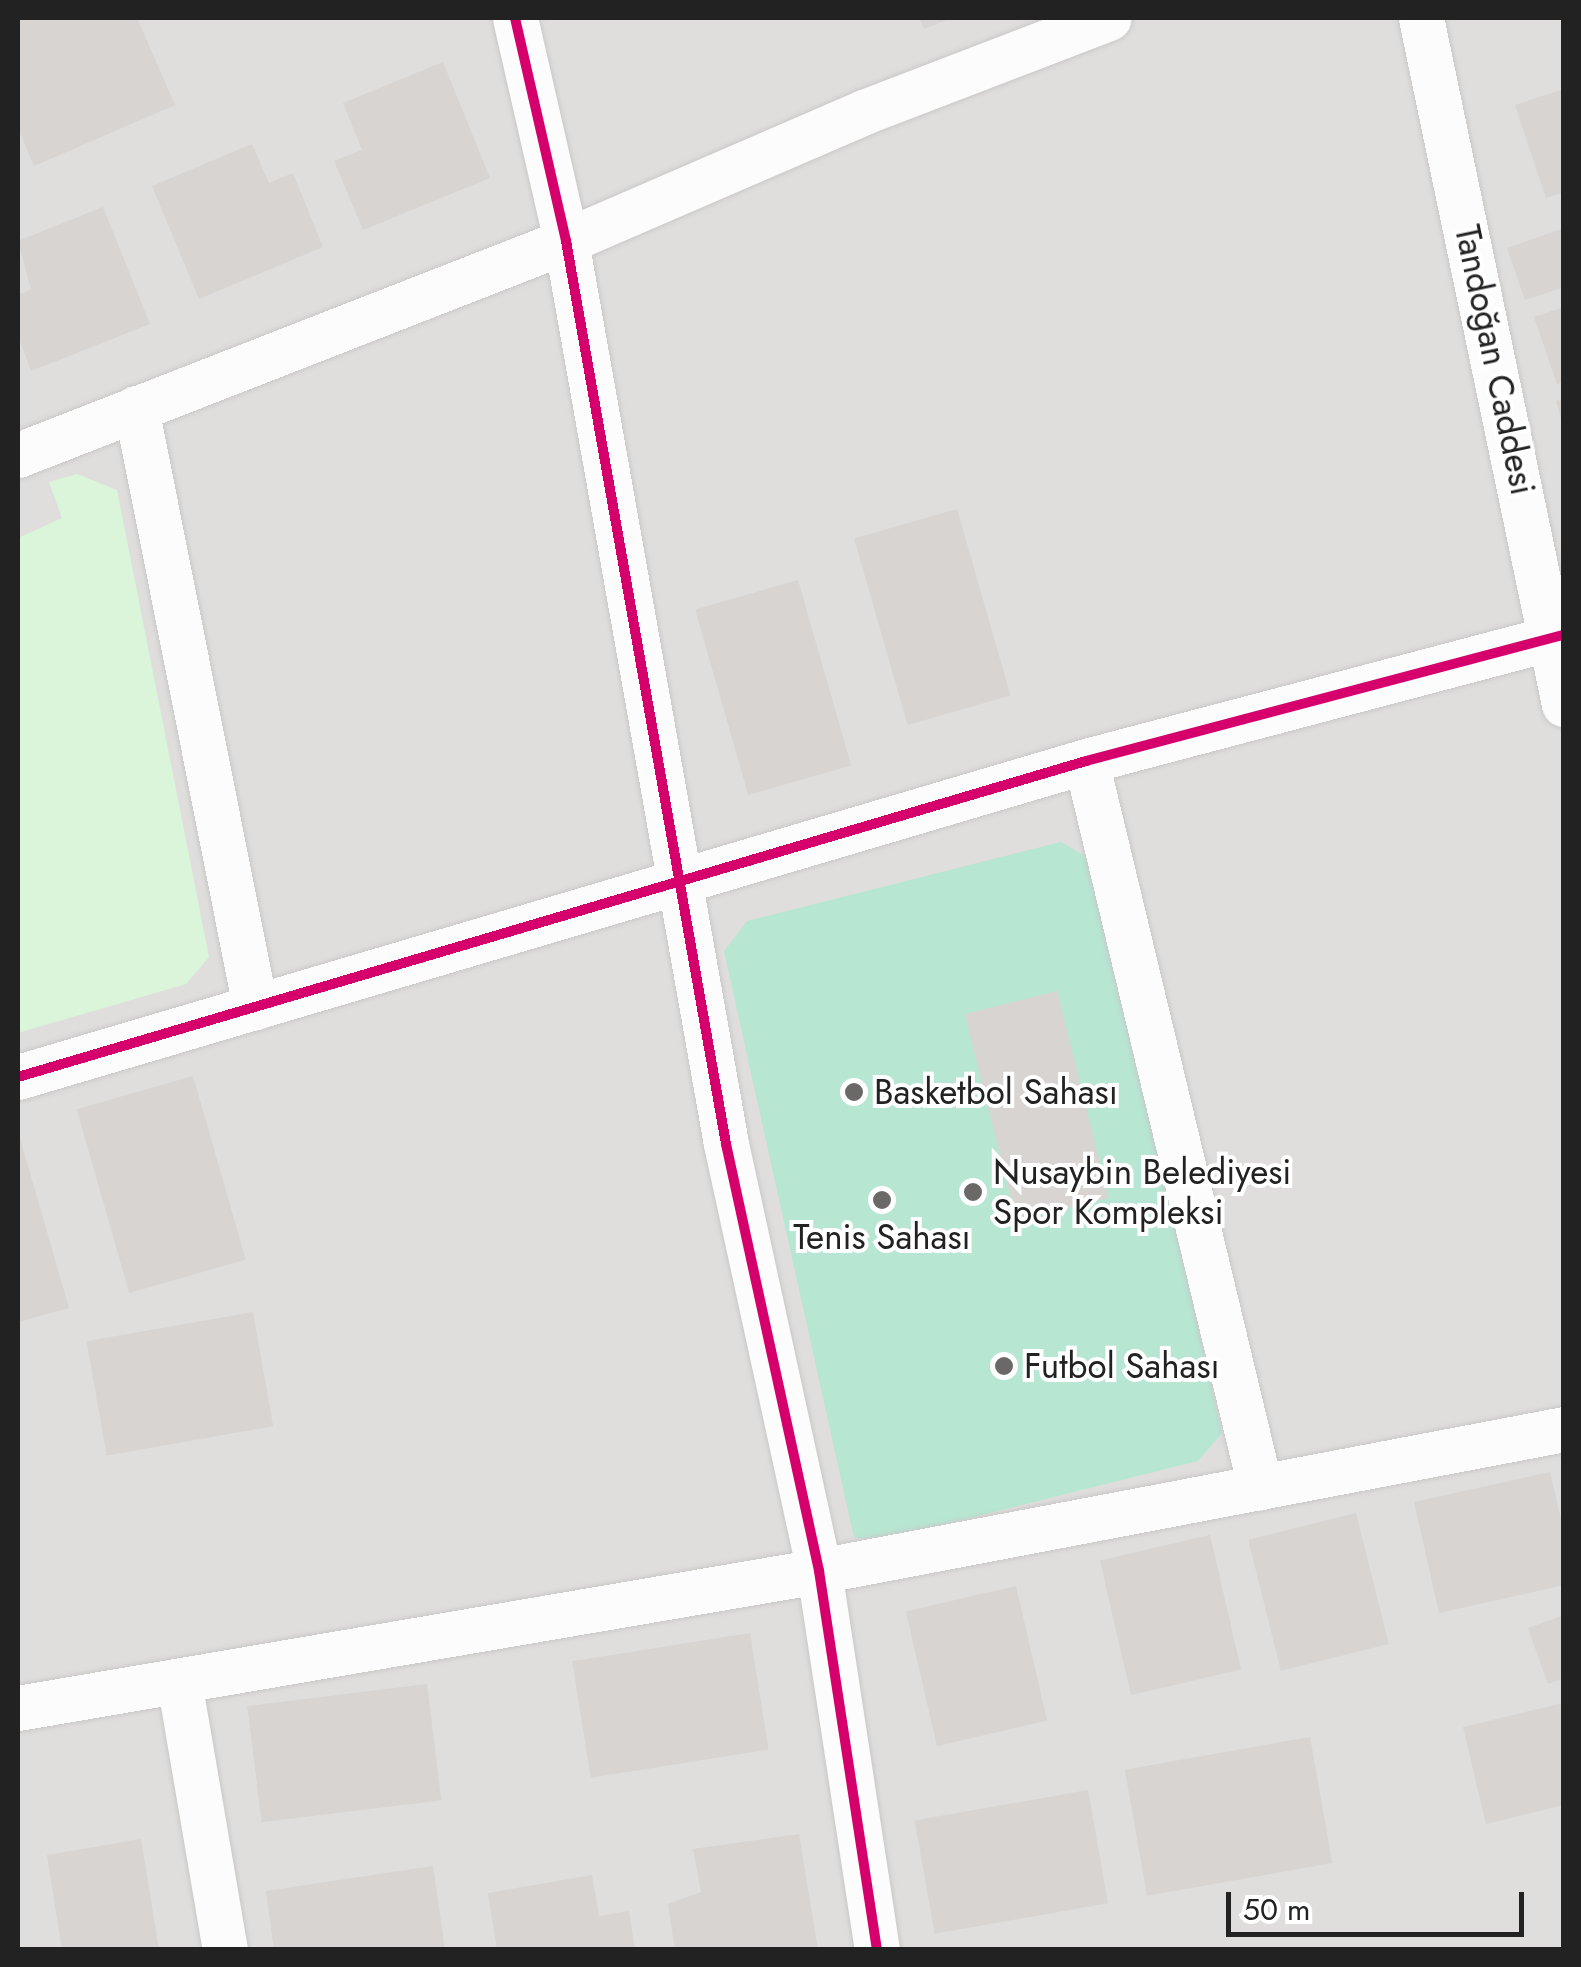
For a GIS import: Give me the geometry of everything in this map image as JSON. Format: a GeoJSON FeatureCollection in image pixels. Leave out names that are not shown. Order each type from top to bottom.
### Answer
{"type":"FeatureCollection","features":[{"type":"Feature","properties":{"kind":"street"},"geometry":{"type":"LineString","coordinates":[[516,18],[566,240],[675,883],[819,1571],[876,1950]]}},
{"type":"Feature","properties":{"kind":"street"},"geometry":{"type":"LineString","coordinates":[[18,455],[566,240],[864,112],[1109,18]]}},
{"type":"Feature","properties":{"kind":"street","name":"Tandoğan Caddesi"},"geometry":{"type":"LineString","coordinates":[[1421,18],[1558,636],[1564,704]]}},
{"type":"Feature","properties":{"kind":"street"},"geometry":{"type":"LineString","coordinates":[[136,408],[254,1007]]}},
{"type":"Feature","properties":{"kind":"street"},"geometry":{"type":"LineString","coordinates":[[18,1077],[1086,762],[1558,636]]}},
{"type":"Feature","properties":{"kind":"street"},"geometry":{"type":"LineString","coordinates":[[1086,762],[1260,1487]]}},
{"type":"Feature","properties":{"kind":"street"},"geometry":{"type":"LineString","coordinates":[[18,1708],[819,1571],[1564,1430]]}},
{"type":"Feature","properties":{"kind":"street"},"geometry":{"type":"LineString","coordinates":[[179,1681],[226,1950]]}},
{"type":"Feature","properties":{"kind":"shaded area"},"geometry":{"type":"Polygon","coordinates":[[[18,18],[1563,18],[1563,1949],[18,1949],[18,18]]]}},
{"type":"Feature","properties":{"kind":"green space"},"geometry":{"type":"Polygon","coordinates":[[[77,474],[117,490],[209,957],[186,984],[18,1033],[18,538],[62,518],[49,482],[77,474]]]}},
{"type":"Feature","properties":{"kind":"green space","name":"Nusaybin Belediyesi Spor Kompleksi"},"geometry":{"type":"Polygon","coordinates":[[[1061,842],[1093,861],[1222,1433],[1198,1461],[894,1537],[854,1538],[724,951],[747,921],[1061,842]]]}},
{"type":"Feature","properties":{"kind":"building"},"geometry":{"type":"Polygon","coordinates":[[[20,18],[137,18],[175,105],[34,166],[18,128],[20,18]]]}},
{"type":"Feature","properties":{"kind":"building"},"geometry":{"type":"Polygon","coordinates":[[[919,18],[952,18],[924,29],[919,18]]]}},
{"type":"Feature","properties":{"kind":"building"},"geometry":{"type":"Polygon","coordinates":[[[443,62],[490,178],[363,230],[334,161],[362,150],[343,103],[443,62]]]}},
{"type":"Feature","properties":{"kind":"building"},"geometry":{"type":"Polygon","coordinates":[[[1564,89],[1564,192],[1546,198],[1515,105],[1564,89]]]}},
{"type":"Feature","properties":{"kind":"building"},"geometry":{"type":"Polygon","coordinates":[[[252,144],[269,183],[293,173],[323,247],[199,299],[152,186],[252,144]]]}},
{"type":"Feature","properties":{"kind":"building"},"geometry":{"type":"Polygon","coordinates":[[[103,207],[150,324],[31,371],[18,336],[18,295],[31,289],[18,241],[103,207]]]}},
{"type":"Feature","properties":{"kind":"building"},"geometry":{"type":"Polygon","coordinates":[[[1564,228],[1564,287],[1525,300],[1507,248],[1564,228]]]}},
{"type":"Feature","properties":{"kind":"building"},"geometry":{"type":"Polygon","coordinates":[[[1564,307],[1564,382],[1557,384],[1534,317],[1564,307]]]}},
{"type":"Feature","properties":{"kind":"building"},"geometry":{"type":"Polygon","coordinates":[[[1564,399],[1564,422],[1562,422],[1556,401],[1564,399]]]}},
{"type":"Feature","properties":{"kind":"building"},"geometry":{"type":"Polygon","coordinates":[[[957,509],[1010,695],[908,725],[854,538],[957,509]]]}},
{"type":"Feature","properties":{"kind":"building"},"geometry":{"type":"Polygon","coordinates":[[[798,580],[851,766],[748,795],[695,609],[798,580]]]}},
{"type":"Feature","properties":{"kind":"building"},"geometry":{"type":"Polygon","coordinates":[[[1057,991],[1109,1198],[1016,1221],[965,1014],[1057,991]]]}},
{"type":"Feature","properties":{"kind":"building"},"geometry":{"type":"Polygon","coordinates":[[[193,1076],[246,1260],[129,1293],[77,1109],[193,1076]]]}},
{"type":"Feature","properties":{"kind":"building"},"geometry":{"type":"Polygon","coordinates":[[[18,1135],[69,1308],[18,1322],[18,1135]]]}},
{"type":"Feature","properties":{"kind":"building"},"geometry":{"type":"Polygon","coordinates":[[[253,1312],[273,1426],[107,1456],[87,1341],[253,1312]]]}},
{"type":"Feature","properties":{"kind":"building"},"geometry":{"type":"Polygon","coordinates":[[[1550,1472],[1564,1532],[1564,1585],[1439,1613],[1414,1502],[1550,1472]]]}},
{"type":"Feature","properties":{"kind":"building"},"geometry":{"type":"Polygon","coordinates":[[[1356,1513],[1389,1644],[1281,1671],[1248,1540],[1356,1513]]]}},
{"type":"Feature","properties":{"kind":"building"},"geometry":{"type":"Polygon","coordinates":[[[1210,1535],[1241,1669],[1131,1695],[1100,1560],[1210,1535]]]}},
{"type":"Feature","properties":{"kind":"building"},"geometry":{"type":"Polygon","coordinates":[[[1016,1586],[1047,1720],[937,1746],[906,1611],[1016,1586]]]}},
{"type":"Feature","properties":{"kind":"building"},"geometry":{"type":"Polygon","coordinates":[[[1564,1615],[1564,1678],[1548,1684],[1528,1628],[1564,1615]]]}},
{"type":"Feature","properties":{"kind":"building"},"geometry":{"type":"Polygon","coordinates":[[[750,1633],[768,1750],[591,1778],[572,1661],[750,1633]]]}},
{"type":"Feature","properties":{"kind":"building"},"geometry":{"type":"Polygon","coordinates":[[[427,1684],[441,1800],[262,1822],[247,1706],[427,1684]]]}},
{"type":"Feature","properties":{"kind":"building"},"geometry":{"type":"Polygon","coordinates":[[[1563,1703],[1564,1805],[1486,1824],[1463,1727],[1563,1703]]]}},
{"type":"Feature","properties":{"kind":"building"},"geometry":{"type":"Polygon","coordinates":[[[1310,1737],[1332,1863],[1147,1896],[1125,1770],[1310,1737]]]}},
{"type":"Feature","properties":{"kind":"building"},"geometry":{"type":"Polygon","coordinates":[[[1088,1790],[1108,1903],[935,1934],[915,1821],[1088,1790]]]}},
{"type":"Feature","properties":{"kind":"building"},"geometry":{"type":"Polygon","coordinates":[[[799,1834],[818,1950],[675,1950],[668,1904],[701,1892],[693,1849],[799,1834]]]}},
{"type":"Feature","properties":{"kind":"building"},"geometry":{"type":"Polygon","coordinates":[[[141,1839],[159,1950],[62,1950],[47,1855],[141,1839]]]}},
{"type":"Feature","properties":{"kind":"building"},"geometry":{"type":"Polygon","coordinates":[[[433,1866],[445,1950],[274,1950],[266,1891],[433,1866]]]}},
{"type":"Feature","properties":{"kind":"building"},"geometry":{"type":"Polygon","coordinates":[[[592,1875],[599,1916],[629,1911],[635,1950],[497,1950],[488,1893],[592,1875]]]}},
{"type":"Feature","properties":{"kind":"cycle path"},"geometry":{"type":"LineString","coordinates":[[515,18],[566,241],[726,1144],[819,1571],[877,1950]]}},
{"type":"Feature","properties":{"kind":"cycle path"},"geometry":{"type":"LineString","coordinates":[[18,1077],[1086,761],[1564,635]]}},
{"type":"Feature","properties":{"kind":"place","name":"Basketbol Sahası"},"geometry":{"type":"Point","coordinates":[854,1092]}},
{"type":"Feature","properties":{"kind":"place","name":"Nusaybin Belediyesi Spor Kompleksi"},"geometry":{"type":"Point","coordinates":[973,1192]}},
{"type":"Feature","properties":{"kind":"place","name":"Tenis Sahası"},"geometry":{"type":"Point","coordinates":[882,1200]}},
{"type":"Feature","properties":{"kind":"place","name":"Futbol Sahası"},"geometry":{"type":"Point","coordinates":[1004,1366]}}]}
